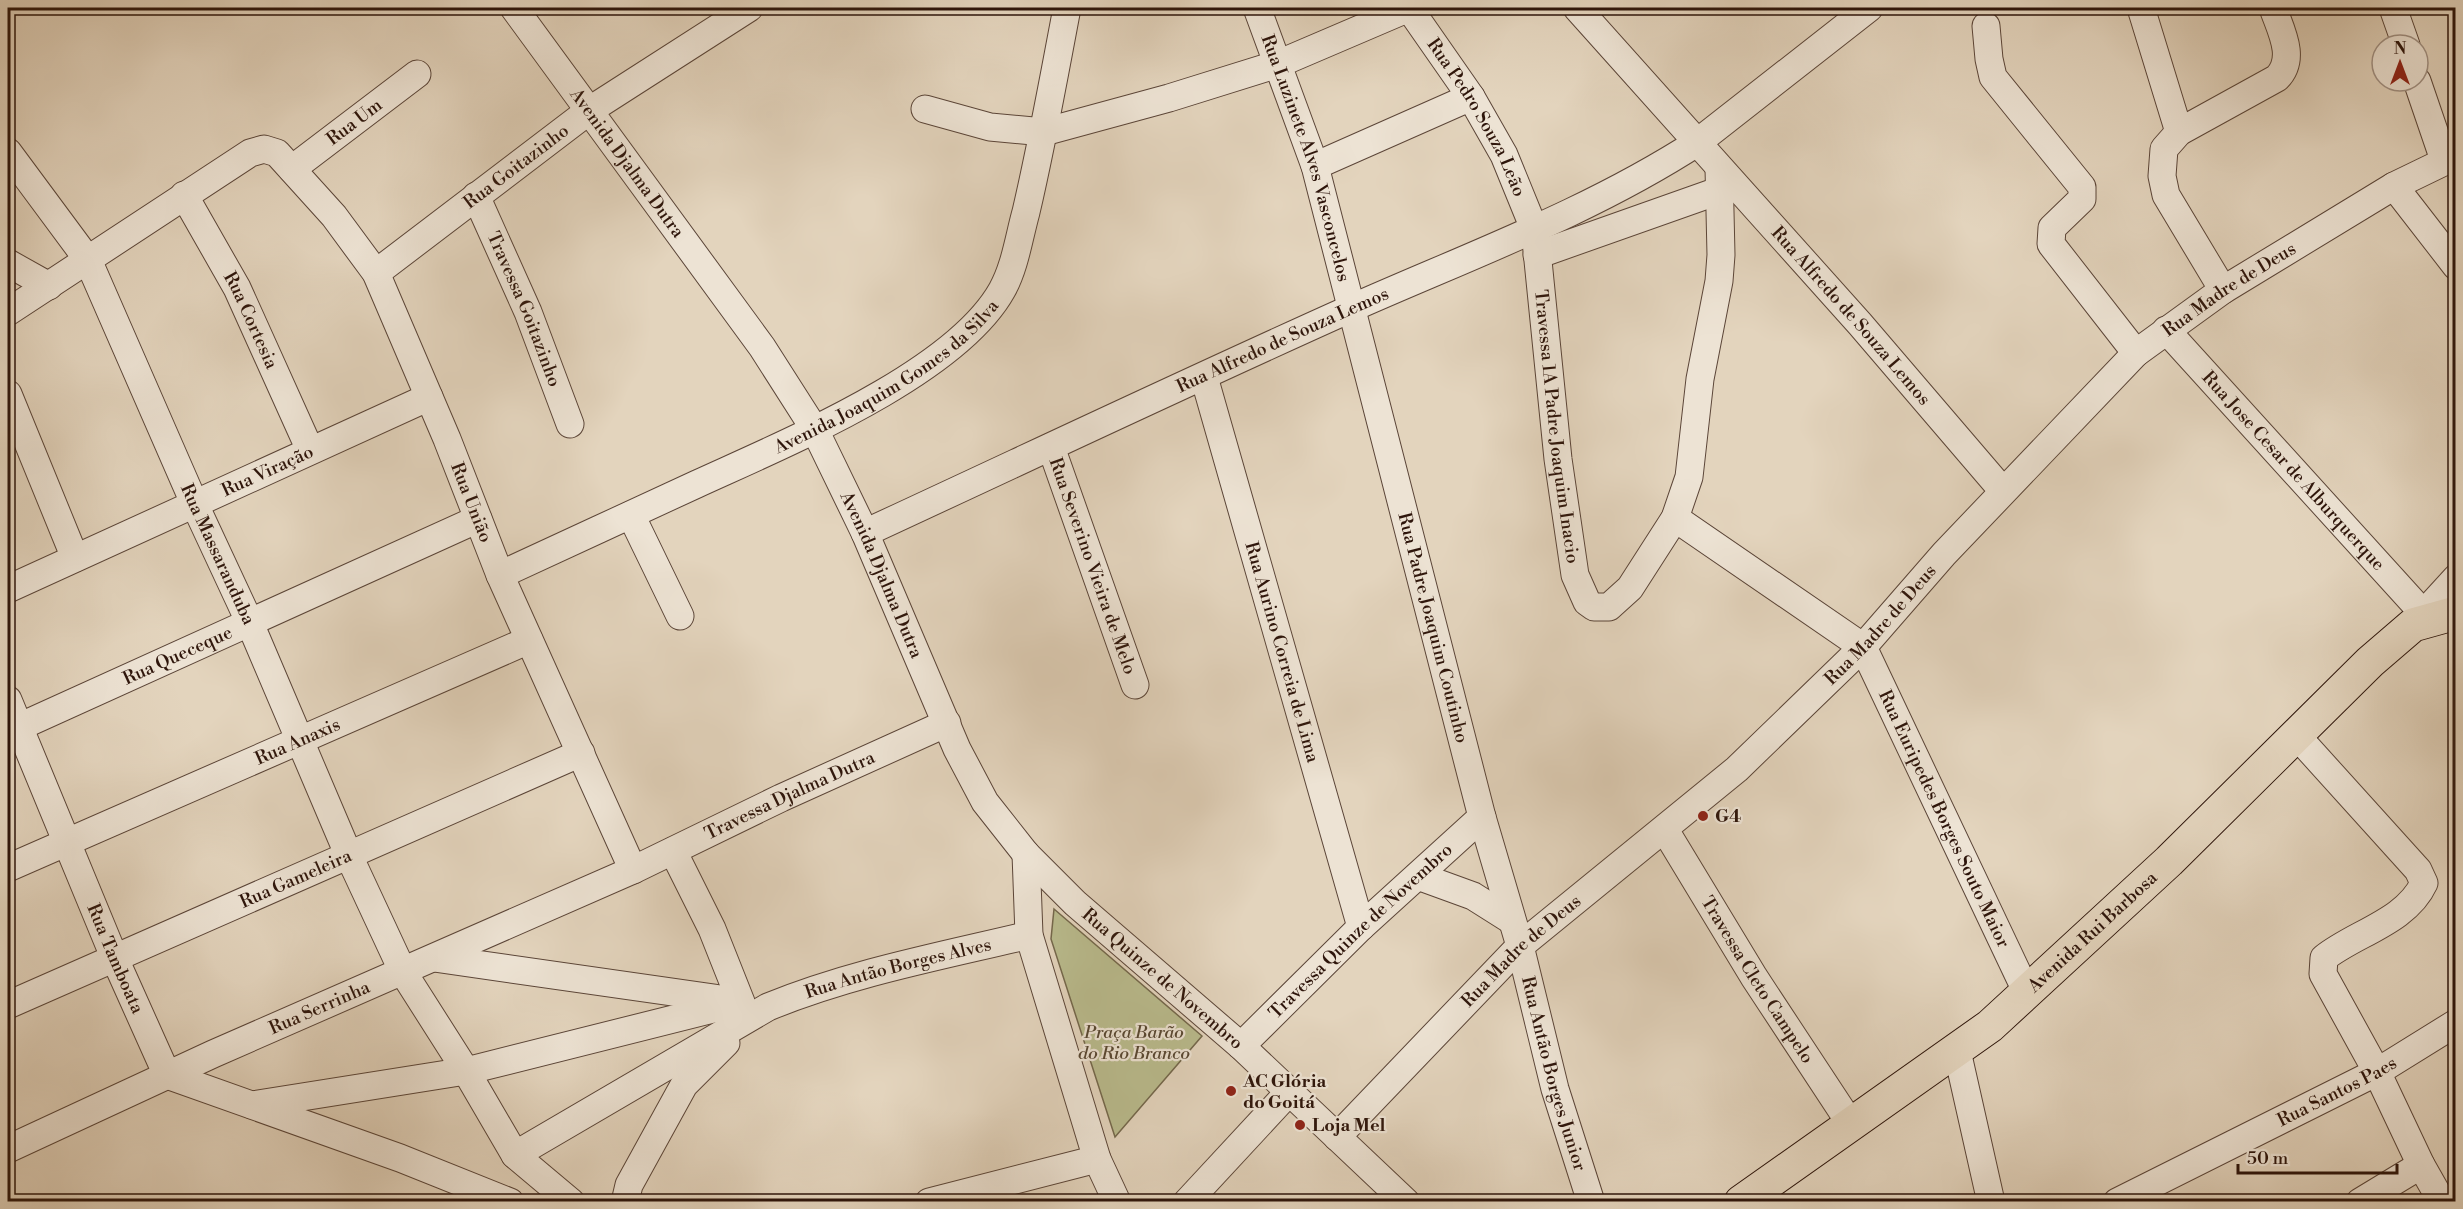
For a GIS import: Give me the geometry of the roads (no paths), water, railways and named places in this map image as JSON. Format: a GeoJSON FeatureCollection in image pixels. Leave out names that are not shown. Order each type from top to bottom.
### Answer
{"type":"FeatureCollection","features":[{"type":"Feature","properties":{"kind":"main road"},"geometry":{"type":"LineString","coordinates":[[2418,619],[2456,613]]}},
{"type":"Feature","properties":{"kind":"main road","name":"Avenida Rui Barbosa"},"geometry":{"type":"LineString","coordinates":[[1741,1202],[1957,1051],[2027,993],[2169,861],[2370,662],[2418,619]]}},
{"type":"Feature","properties":{"kind":"street","name":"Avenida Djalma Dutra"},"geometry":{"type":"LineString","coordinates":[[514,8],[762,347],[814,430],[865,533],[976,787],[1001,825],[1026,854]]}},
{"type":"Feature","properties":{"kind":"street","name":"Rua Goitazinho"},"geometry":{"type":"LineString","coordinates":[[376,273],[713,17],[749,8]]}},
{"type":"Feature","properties":{"kind":"street","name":"Avenida Joaquim Gomes da Silva"},"geometry":{"type":"LineString","coordinates":[[500,575],[814,430],[907,377],[955,344],[990,311],[1004,287],[1016,252],[1044,132],[1067,8]]}},
{"type":"Feature","properties":{"kind":"street","name":"Rua Luzinete Alves Vasconcelos"},"geometry":{"type":"LineString","coordinates":[[1257,8],[1315,166],[1353,308]]}},
{"type":"Feature","properties":{"kind":"street"},"geometry":{"type":"LineString","coordinates":[[925,109],[990,127],[1044,132],[1169,98],[1278,64],[1409,8]]}},
{"type":"Feature","properties":{"kind":"street","name":"Rua Pedro Souza Leão"},"geometry":{"type":"LineString","coordinates":[[1409,8],[1471,97],[1504,155],[1536,243]]}},
{"type":"Feature","properties":{"kind":"street","name":"Rua Alfredo de Souza Lemos"},"geometry":{"type":"LineString","coordinates":[[1577,8],[1698,142],[1719,180],[1860,324],[2003,491]]}},
{"type":"Feature","properties":{"kind":"street","name":"Rua Alfredo de Souza Lemos"},"geometry":{"type":"LineString","coordinates":[[865,533],[1353,308],[1536,243],[1698,142],[1869,8]]}},
{"type":"Feature","properties":{"kind":"street"},"geometry":{"type":"LineString","coordinates":[[2141,8],[2179,132]]}},
{"type":"Feature","properties":{"kind":"street"},"geometry":{"type":"LineString","coordinates":[[2223,290],[2166,195],[2161,161],[2164,149],[2179,132],[2277,78],[2284,71],[2287,54],[2273,8]]}},
{"type":"Feature","properties":{"kind":"street"},"geometry":{"type":"LineString","coordinates":[[2393,8],[2402,33]]}},
{"type":"Feature","properties":{"kind":"street"},"geometry":{"type":"LineString","coordinates":[[1986,26],[1989,59],[1994,77],[2082,187],[2082,199],[2052,228],[2051,244],[2136,353]]}},
{"type":"Feature","properties":{"kind":"street","name":"Rua Um"},"geometry":{"type":"LineString","coordinates":[[284,161],[417,74]]}},
{"type":"Feature","properties":{"kind":"street"},"geometry":{"type":"LineString","coordinates":[[2423,93],[2450,158]]}},
{"type":"Feature","properties":{"kind":"street"},"geometry":{"type":"LineString","coordinates":[[1315,166],[1471,97]]}},
{"type":"Feature","properties":{"kind":"street"},"geometry":{"type":"LineString","coordinates":[[8,312],[250,153],[264,149],[284,161]]}},
{"type":"Feature","properties":{"kind":"street","name":"Rua Massaranduba"},"geometry":{"type":"LineString","coordinates":[[8,152],[88,260],[195,505],[249,621],[349,856],[404,972],[515,1155],[571,1202]]}},
{"type":"Feature","properties":{"kind":"street","name":"Rua Madre de Deus"},"geometry":{"type":"LineString","coordinates":[[1337,1137],[1520,946],[1737,769],[1863,647],[2003,491],[2136,353],[2223,290],[2394,186],[2450,158]]}},
{"type":"Feature","properties":{"kind":"street","name":"Rua União"},"geometry":{"type":"LineString","coordinates":[[284,161],[334,216],[376,273],[429,397],[500,575],[633,870]]}},
{"type":"Feature","properties":{"kind":"street"},"geometry":{"type":"LineString","coordinates":[[1536,243],[1719,180],[1721,255],[1719,281],[1700,379],[1689,477],[1674,518],[1863,647]]}},
{"type":"Feature","properties":{"kind":"street"},"geometry":{"type":"LineString","coordinates":[[2394,186],[2456,266]]}},
{"type":"Feature","properties":{"kind":"street","name":"Rua Cortesia"},"geometry":{"type":"LineString","coordinates":[[184,195],[237,288],[310,450]]}},
{"type":"Feature","properties":{"kind":"street","name":"Travessa Goitazinho"},"geometry":{"type":"LineString","coordinates":[[476,196],[528,312],[570,424]]}},
{"type":"Feature","properties":{"kind":"street","name":"Travessa 1A Padre Joaquim Inacio"},"geometry":{"type":"LineString","coordinates":[[1536,243],[1570,551],[1580,591],[1587,602],[1603,608],[1617,602],[1630,588],[1674,518]]}},
{"type":"Feature","properties":{"kind":"street"},"geometry":{"type":"LineString","coordinates":[[8,263],[50,286]]}},
{"type":"Feature","properties":{"kind":"street","name":"Rua Padre Joaquim Coutinho"},"geometry":{"type":"LineString","coordinates":[[1353,308],[1482,817],[1520,946]]}},
{"type":"Feature","properties":{"kind":"street","name":"Rua Jose Cesar de Alburquerque"},"geometry":{"type":"LineString","coordinates":[[2166,330],[2418,619]]}},
{"type":"Feature","properties":{"kind":"street","name":"Rua Aurino Correia de Lima"},"geometry":{"type":"LineString","coordinates":[[1204,377],[1361,927]]}},
{"type":"Feature","properties":{"kind":"street"},"geometry":{"type":"LineString","coordinates":[[8,394],[75,558]]}},
{"type":"Feature","properties":{"kind":"street","name":"Rua Viração"},"geometry":{"type":"LineString","coordinates":[[8,589],[429,397]]}},
{"type":"Feature","properties":{"kind":"street","name":"Rua Severino Vieira de Melo"},"geometry":{"type":"LineString","coordinates":[[1051,447],[1135,685]]}},
{"type":"Feature","properties":{"kind":"street"},"geometry":{"type":"LineString","coordinates":[[631,515],[680,616]]}},
{"type":"Feature","properties":{"kind":"street","name":"Rua Queceque"},"geometry":{"type":"LineString","coordinates":[[13,729],[478,519]]}},
{"type":"Feature","properties":{"kind":"street"},"geometry":{"type":"LineString","coordinates":[[2418,619],[2456,578]]}},
{"type":"Feature","properties":{"kind":"street","name":"Rua Anaxis"},"geometry":{"type":"LineString","coordinates":[[8,868],[529,640]]}},
{"type":"Feature","properties":{"kind":"street","name":"Rua Euripedes Borges Souto Maior"},"geometry":{"type":"LineString","coordinates":[[1863,647],[2027,993]]}},
{"type":"Feature","properties":{"kind":"street","name":"Rua Tamboata"},"geometry":{"type":"LineString","coordinates":[[8,700],[13,729],[67,842],[115,959],[167,1075]]}},
{"type":"Feature","properties":{"kind":"street","name":"Travessa Djalma Dutra"},"geometry":{"type":"LineString","coordinates":[[633,870],[781,798],[947,723]]}},
{"type":"Feature","properties":{"kind":"street"},"geometry":{"type":"LineString","coordinates":[[2296,735],[2418,870],[2424,883],[2419,894],[2393,918],[2342,943],[2324,958],[2323,974],[2377,1072],[2421,1165],[2442,1202]]}},
{"type":"Feature","properties":{"kind":"street","name":"Rua Gameleira"},"geometry":{"type":"LineString","coordinates":[[8,1005],[581,753]]}},
{"type":"Feature","properties":{"kind":"street","name":"Travessa Quinze de Novembro"},"geometry":{"type":"LineString","coordinates":[[1241,1046],[1361,927],[1482,817]]}},
{"type":"Feature","properties":{"kind":"street","name":"Travessa Cleto Campelo"},"geometry":{"type":"LineString","coordinates":[[1665,830],[1754,977],[1852,1126]]}},
{"type":"Feature","properties":{"kind":"street"},"geometry":{"type":"LineString","coordinates":[[673,851],[712,929],[741,1002]]}},
{"type":"Feature","properties":{"kind":"street"},"geometry":{"type":"LineString","coordinates":[[1026,854],[1029,935],[1097,1159],[1117,1202]]}},
{"type":"Feature","properties":{"kind":"street","name":"Rua Quinze de Novembro"},"geometry":{"type":"LineString","coordinates":[[1026,854],[1075,903],[1241,1046],[1288,1093],[1406,1202]]}},
{"type":"Feature","properties":{"kind":"street","name":"Rua Serrinha"},"geometry":{"type":"LineString","coordinates":[[8,1149],[167,1075],[633,870]]}},
{"type":"Feature","properties":{"kind":"street"},"geometry":{"type":"LineString","coordinates":[[1418,876],[1473,896],[1511,920]]}},
{"type":"Feature","properties":{"kind":"street","name":"Rua Antão Borges Alves"},"geometry":{"type":"LineString","coordinates":[[768,1007],[803,993],[871,974],[1029,935]]}},
{"type":"Feature","properties":{"kind":"street","name":"Rua Antão Borges Junior"},"geometry":{"type":"LineString","coordinates":[[1520,946],[1556,1089],[1591,1202]]}},
{"type":"Feature","properties":{"kind":"street"},"geometry":{"type":"LineString","coordinates":[[434,958],[538,970],[768,1007]]}},
{"type":"Feature","properties":{"kind":"street"},"geometry":{"type":"LineString","coordinates":[[252,1105],[466,1071],[741,1002]]}},
{"type":"Feature","properties":{"kind":"street"},"geometry":{"type":"LineString","coordinates":[[515,1155],[768,1007]]}},
{"type":"Feature","properties":{"kind":"street"},"geometry":{"type":"LineString","coordinates":[[625,1202],[634,1175],[684,1085],[768,1007]]}},
{"type":"Feature","properties":{"kind":"street","name":"Rua Santos Paes"},"geometry":{"type":"LineString","coordinates":[[2117,1202],[2377,1072],[2456,1023]]}},
{"type":"Feature","properties":{"kind":"street"},"geometry":{"type":"LineString","coordinates":[[1957,1051],[1991,1202]]}},
{"type":"Feature","properties":{"kind":"street"},"geometry":{"type":"LineString","coordinates":[[167,1075],[400,1158],[510,1202]]}},
{"type":"Feature","properties":{"kind":"street"},"geometry":{"type":"LineString","coordinates":[[1187,1202],[1288,1093]]}},
{"type":"Feature","properties":{"kind":"street"},"geometry":{"type":"LineString","coordinates":[[929,1202],[1097,1159]]}},
{"type":"Feature","properties":{"kind":"street"},"geometry":{"type":"LineString","coordinates":[[2360,1202],[2421,1165]]}},
{"type":"Feature","properties":{"kind":"place","name":"G4"},"geometry":{"type":"Point","coordinates":[1703,816]}},
{"type":"Feature","properties":{"kind":"place","name":"AC Glória do Goitá"},"geometry":{"type":"Point","coordinates":[1231,1091]}},
{"type":"Feature","properties":{"kind":"place","name":"Loja Mel"},"geometry":{"type":"Point","coordinates":[1300,1125]}},
{"type":"Feature","properties":{"kind":"park label","name":"Praça Barão do Rio Branco"},"geometry":{"type":"Point","coordinates":[1134,1042]}}]}
